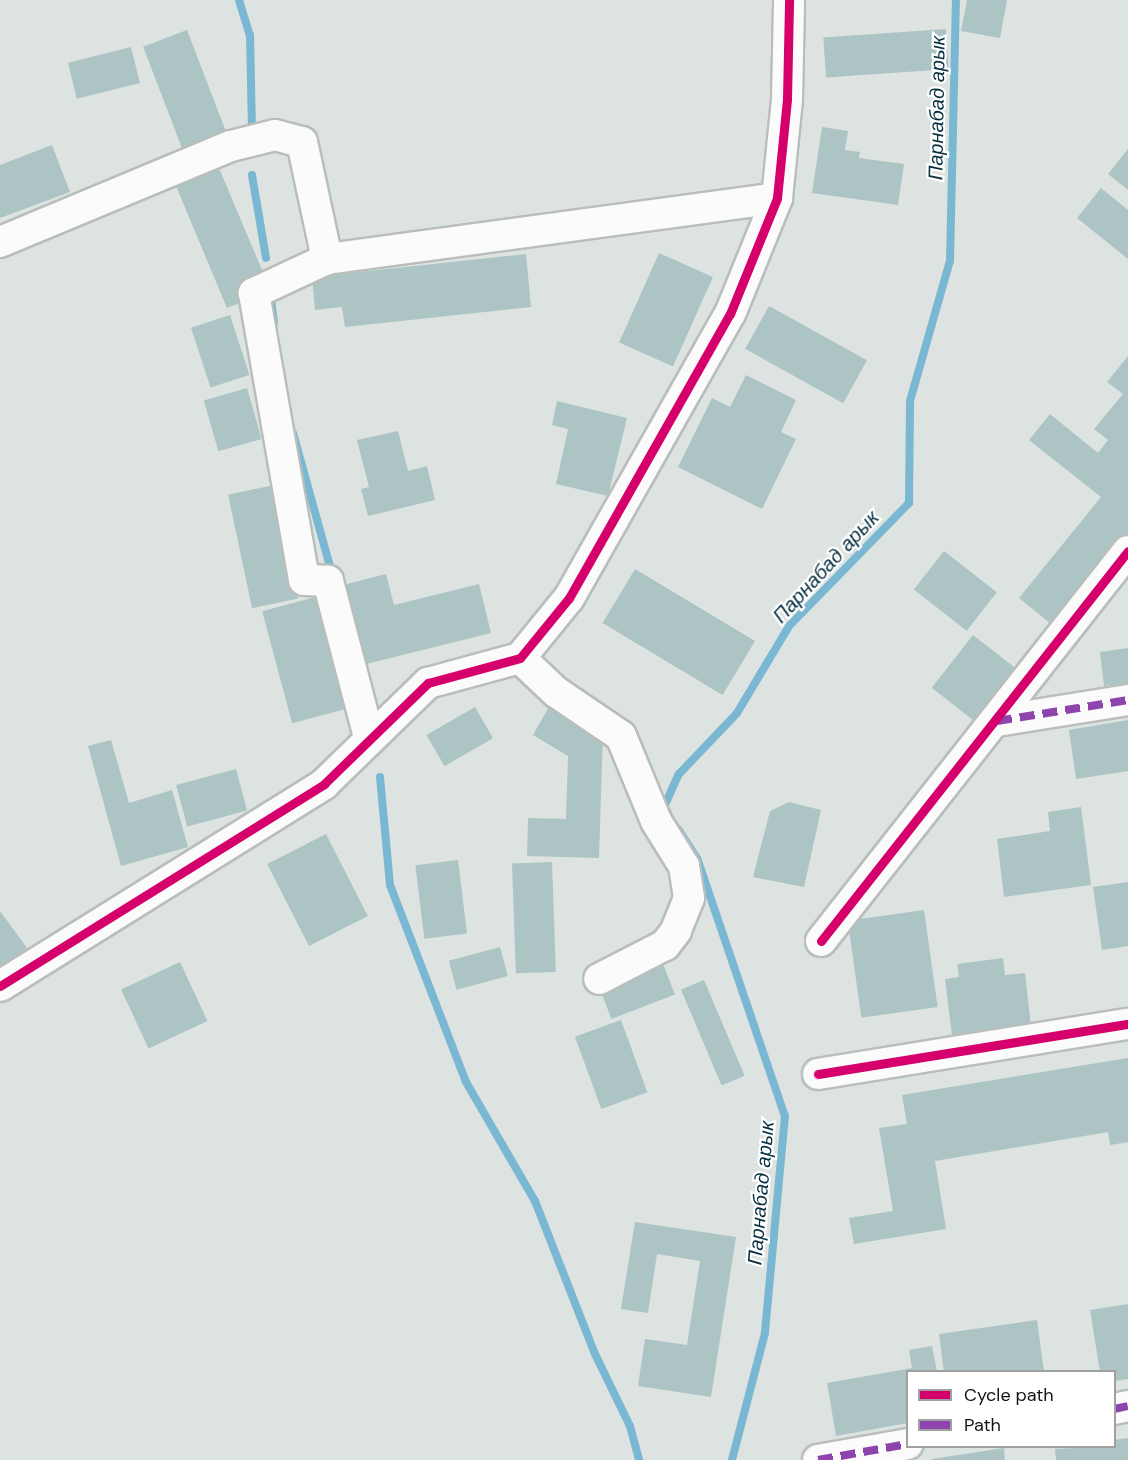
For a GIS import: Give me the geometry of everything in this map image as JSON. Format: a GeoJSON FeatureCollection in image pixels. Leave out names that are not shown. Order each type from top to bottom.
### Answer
{"type":"FeatureCollection","features":[{"type":"Feature","properties":{"kind":"street"},"geometry":{"type":"LineString","coordinates":[[0,986],[324,784],[369,737],[428,683],[520,658],[569,598],[730,314],[777,198],[787,99],[789,0]]}},
{"type":"Feature","properties":{"kind":"street"},"geometry":{"type":"LineString","coordinates":[[0,242],[231,146],[275,135],[302,142],[327,259]]}},
{"type":"Feature","properties":{"kind":"street"},"geometry":{"type":"LineString","coordinates":[[369,737],[328,580],[304,580],[254,292],[327,259],[777,198]]}},
{"type":"Feature","properties":{"kind":"street"},"geometry":{"type":"LineString","coordinates":[[821,941],[997,721],[1049,647],[1128,551]]}},
{"type":"Feature","properties":{"kind":"street"},"geometry":{"type":"LineString","coordinates":[[520,658],[556,692],[621,736],[656,821],[684,866],[689,898],[670,938],[599,979]]}},
{"type":"Feature","properties":{"kind":"street"},"geometry":{"type":"LineString","coordinates":[[997,721],[1128,700]]}},
{"type":"Feature","properties":{"kind":"street"},"geometry":{"type":"LineString","coordinates":[[818,1074],[1128,1024]]}},
{"type":"Feature","properties":{"kind":"street"},"geometry":{"type":"LineString","coordinates":[[818,1460],[906,1444]]}},
{"type":"Feature","properties":{"kind":"building"},"geometry":{"type":"Polygon","coordinates":[[[967,0],[1007,0],[1000,38],[961,31],[967,0]]]}},
{"type":"Feature","properties":{"kind":"building"},"geometry":{"type":"Polygon","coordinates":[[[946,29],[949,69],[826,77],[823,38],[946,29]]]}},
{"type":"Feature","properties":{"kind":"building"},"geometry":{"type":"Polygon","coordinates":[[[187,30],[226,133],[183,150],[143,47],[187,30]]]}},
{"type":"Feature","properties":{"kind":"building"},"geometry":{"type":"Polygon","coordinates":[[[131,47],[140,83],[77,99],[68,63],[131,47]]]}},
{"type":"Feature","properties":{"kind":"building"},"geometry":{"type":"Polygon","coordinates":[[[822,127],[848,131],[845,150],[860,152],[859,158],[904,164],[898,205],[812,193],[822,127]]]}},
{"type":"Feature","properties":{"kind":"building"},"geometry":{"type":"Polygon","coordinates":[[[52,145],[70,192],[0,218],[0,165],[52,145]]]}},
{"type":"Feature","properties":{"kind":"building"},"geometry":{"type":"Polygon","coordinates":[[[1128,149],[1128,190],[1108,174],[1128,149]]]}},
{"type":"Feature","properties":{"kind":"building"},"geometry":{"type":"Polygon","coordinates":[[[219,168],[265,277],[239,288],[244,301],[227,308],[176,186],[219,168]]]}},
{"type":"Feature","properties":{"kind":"building"},"geometry":{"type":"Polygon","coordinates":[[[1101,188],[1128,210],[1128,259],[1077,218],[1101,188]]]}},
{"type":"Feature","properties":{"kind":"building"},"geometry":{"type":"Polygon","coordinates":[[[659,253],[713,277],[673,367],[619,343],[659,253]]]}},
{"type":"Feature","properties":{"kind":"building"},"geometry":{"type":"Polygon","coordinates":[[[526,254],[531,307],[345,327],[342,307],[315,310],[312,277],[526,254]]]}},
{"type":"Feature","properties":{"kind":"building"},"geometry":{"type":"Polygon","coordinates":[[[769,306],[867,360],[843,403],[745,349],[769,306]]]}},
{"type":"Feature","properties":{"kind":"building"},"geometry":{"type":"Polygon","coordinates":[[[230,315],[249,375],[210,388],[191,328],[230,315]]]}},
{"type":"Feature","properties":{"kind":"building"},"geometry":{"type":"Polygon","coordinates":[[[1128,356],[1128,538],[1056,628],[1019,598],[1101,497],[1029,440],[1050,414],[1098,453],[1108,440],[1094,429],[1123,394],[1107,382],[1128,356]]]}},
{"type":"Feature","properties":{"kind":"building"},"geometry":{"type":"Polygon","coordinates":[[[746,375],[796,400],[781,432],[796,439],[762,509],[678,467],[712,398],[730,407],[746,375]]]}},
{"type":"Feature","properties":{"kind":"building"},"geometry":{"type":"Polygon","coordinates":[[[247,388],[262,439],[218,451],[204,400],[247,388]]]}},
{"type":"Feature","properties":{"kind":"building"},"geometry":{"type":"Polygon","coordinates":[[[557,401],[627,418],[608,496],[556,484],[568,429],[552,425],[557,401]]]}},
{"type":"Feature","properties":{"kind":"building"},"geometry":{"type":"Polygon","coordinates":[[[398,431],[408,471],[427,466],[435,500],[368,516],[361,489],[369,487],[357,440],[398,431]]]}},
{"type":"Feature","properties":{"kind":"building"},"geometry":{"type":"Polygon","coordinates":[[[274,485],[298,598],[252,608],[228,495],[274,485]]]}},
{"type":"Feature","properties":{"kind":"building"},"geometry":{"type":"Polygon","coordinates":[[[944,551],[997,592],[967,631],[914,590],[944,551]]]}},
{"type":"Feature","properties":{"kind":"building"},"geometry":{"type":"Polygon","coordinates":[[[635,569],[755,641],[723,695],[603,623],[635,569]]]}},
{"type":"Feature","properties":{"kind":"building"},"geometry":{"type":"Polygon","coordinates":[[[386,574],[394,605],[479,584],[491,633],[362,665],[343,585],[386,574]]]}},
{"type":"Feature","properties":{"kind":"building"},"geometry":{"type":"Polygon","coordinates":[[[323,595],[353,707],[292,723],[262,611],[323,595]]]}},
{"type":"Feature","properties":{"kind":"building"},"geometry":{"type":"Polygon","coordinates":[[[973,635],[1017,669],[976,722],[932,688],[973,635]]]}},
{"type":"Feature","properties":{"kind":"building"},"geometry":{"type":"Polygon","coordinates":[[[1128,648],[1128,683],[1104,686],[1100,652],[1128,648]]]}},
{"type":"Feature","properties":{"kind":"building"},"geometry":{"type":"Polygon","coordinates":[[[551,703],[603,733],[599,858],[527,856],[528,818],[566,819],[568,756],[533,735],[551,703]]]}},
{"type":"Feature","properties":{"kind":"building"},"geometry":{"type":"Polygon","coordinates":[[[475,707],[493,738],[445,766],[427,735],[475,707]]]}},
{"type":"Feature","properties":{"kind":"building"},"geometry":{"type":"Polygon","coordinates":[[[1128,720],[1128,771],[1076,779],[1069,730],[1128,720]]]}},
{"type":"Feature","properties":{"kind":"building"},"geometry":{"type":"Polygon","coordinates":[[[111,740],[129,803],[172,790],[188,847],[121,866],[88,746],[111,740]]]}},
{"type":"Feature","properties":{"kind":"building"},"geometry":{"type":"Polygon","coordinates":[[[236,769],[247,811],[187,827],[176,785],[236,769]]]}},
{"type":"Feature","properties":{"kind":"building"},"geometry":{"type":"Polygon","coordinates":[[[789,802],[821,810],[804,887],[753,877],[770,811],[789,802]]]}},
{"type":"Feature","properties":{"kind":"building"},"geometry":{"type":"Polygon","coordinates":[[[1081,807],[1091,885],[1004,897],[997,839],[1050,831],[1048,812],[1081,807]]]}},
{"type":"Feature","properties":{"kind":"building"},"geometry":{"type":"Polygon","coordinates":[[[326,834],[368,916],[309,946],[267,864],[326,834]]]}},
{"type":"Feature","properties":{"kind":"building"},"geometry":{"type":"Polygon","coordinates":[[[458,860],[467,933],[424,939],[415,865],[458,860]]]}},
{"type":"Feature","properties":{"kind":"building"},"geometry":{"type":"Polygon","coordinates":[[[552,862],[556,972],[516,973],[512,863],[552,862]]]}},
{"type":"Feature","properties":{"kind":"building"},"geometry":{"type":"Polygon","coordinates":[[[1128,882],[1128,946],[1102,950],[1093,887],[1128,882]]]}},
{"type":"Feature","properties":{"kind":"building"},"geometry":{"type":"Polygon","coordinates":[[[924,910],[938,1007],[861,1018],[848,921],[924,910]]]}},
{"type":"Feature","properties":{"kind":"building"},"geometry":{"type":"Polygon","coordinates":[[[0,911],[27,948],[0,967],[0,911]]]}},
{"type":"Feature","properties":{"kind":"building"},"geometry":{"type":"Polygon","coordinates":[[[500,947],[508,976],[457,990],[449,961],[500,947]]]}},
{"type":"Feature","properties":{"kind":"building"},"geometry":{"type":"Polygon","coordinates":[[[1003,958],[1005,975],[1025,973],[1031,1026],[952,1036],[945,979],[959,977],[957,964],[1003,958]]]}},
{"type":"Feature","properties":{"kind":"building"},"geometry":{"type":"Polygon","coordinates":[[[662,961],[675,995],[611,1019],[599,985],[662,961]]]}},
{"type":"Feature","properties":{"kind":"building"},"geometry":{"type":"Polygon","coordinates":[[[180,962],[207,1021],[149,1048],[121,989],[180,962]]]}},
{"type":"Feature","properties":{"kind":"building"},"geometry":{"type":"Polygon","coordinates":[[[704,980],[745,1076],[722,1086],[681,990],[704,980]]]}},
{"type":"Feature","properties":{"kind":"building"},"geometry":{"type":"Polygon","coordinates":[[[621,1020],[647,1092],[601,1109],[575,1037],[621,1020]]]}},
{"type":"Feature","properties":{"kind":"building"},"geometry":{"type":"Polygon","coordinates":[[[1128,1058],[1128,1142],[1110,1145],[1108,1132],[935,1161],[946,1229],[854,1244],[849,1218],[893,1211],[879,1128],[907,1124],[902,1095],[1128,1058]]]}},
{"type":"Feature","properties":{"kind":"building"},"geometry":{"type":"Polygon","coordinates":[[[635,1222],[736,1237],[711,1397],[638,1386],[645,1339],[687,1345],[700,1261],[657,1254],[648,1313],[621,1309],[635,1222]]]}},
{"type":"Feature","properties":{"kind":"building"},"geometry":{"type":"Polygon","coordinates":[[[1128,1304],[1128,1379],[1116,1381],[1116,1370],[1100,1370],[1090,1310],[1128,1304]]]}},
{"type":"Feature","properties":{"kind":"building"},"geometry":{"type":"Polygon","coordinates":[[[1037,1320],[1044,1370],[944,1370],[939,1334],[1037,1320]]]}},
{"type":"Feature","properties":{"kind":"building"},"geometry":{"type":"Polygon","coordinates":[[[932,1346],[937,1370],[906,1370],[906,1423],[836,1436],[827,1383],[912,1368],[909,1350],[932,1346]]]}},
{"type":"Feature","properties":{"kind":"building"},"geometry":{"type":"Polygon","coordinates":[[[1128,1438],[1128,1460],[1056,1460],[1055,1449],[1116,1448],[1116,1440],[1128,1438]]]}},
{"type":"Feature","properties":{"kind":"building"},"geometry":{"type":"Polygon","coordinates":[[[1004,1448],[1005,1460],[932,1459],[1004,1448]]]}},
{"type":"Feature","properties":{"kind":"waterway"},"geometry":{"type":"LineString","coordinates":[[239,0],[250,35],[252,129]]}},
{"type":"Feature","properties":{"kind":"waterway","name":"Парнабад арык"},"geometry":{"type":"LineString","coordinates":[[668,813],[664,807],[679,774],[737,713],[789,626],[909,503],[910,401],[950,261],[956,0]]}},
{"type":"Feature","properties":{"kind":"waterway"},"geometry":{"type":"LineString","coordinates":[[252,175],[266,258]]}},
{"type":"Feature","properties":{"kind":"waterway"},"geometry":{"type":"LineString","coordinates":[[270,291],[274,323]]}},
{"type":"Feature","properties":{"kind":"waterway"},"geometry":{"type":"LineString","coordinates":[[293,433],[333,577]]}},
{"type":"Feature","properties":{"kind":"waterway"},"geometry":{"type":"LineString","coordinates":[[380,777],[390,885],[466,1082],[535,1201],[595,1354],[630,1426],[639,1460]]}},
{"type":"Feature","properties":{"kind":"waterway","name":"Парнабад арык"},"geometry":{"type":"LineString","coordinates":[[678,829],[697,858],[785,1116],[765,1333],[732,1460]]}},
{"type":"Feature","properties":{"kind":"marked path"},"geometry":{"type":"LineString","coordinates":[[997,721],[1128,700]]}},
{"type":"Feature","properties":{"kind":"marked path"},"geometry":{"type":"LineString","coordinates":[[1116,1409],[1128,1406]]}},
{"type":"Feature","properties":{"kind":"marked path"},"geometry":{"type":"LineString","coordinates":[[818,1460],[906,1444]]}},
{"type":"Feature","properties":{"kind":"cycle path"},"geometry":{"type":"LineString","coordinates":[[0,986],[324,784],[428,683],[520,658],[569,598],[730,314],[777,198],[787,99],[789,0]]}},
{"type":"Feature","properties":{"kind":"cycle path"},"geometry":{"type":"LineString","coordinates":[[821,941],[1128,551]]}},
{"type":"Feature","properties":{"kind":"cycle path"},"geometry":{"type":"LineString","coordinates":[[818,1074],[1128,1024]]}}]}
